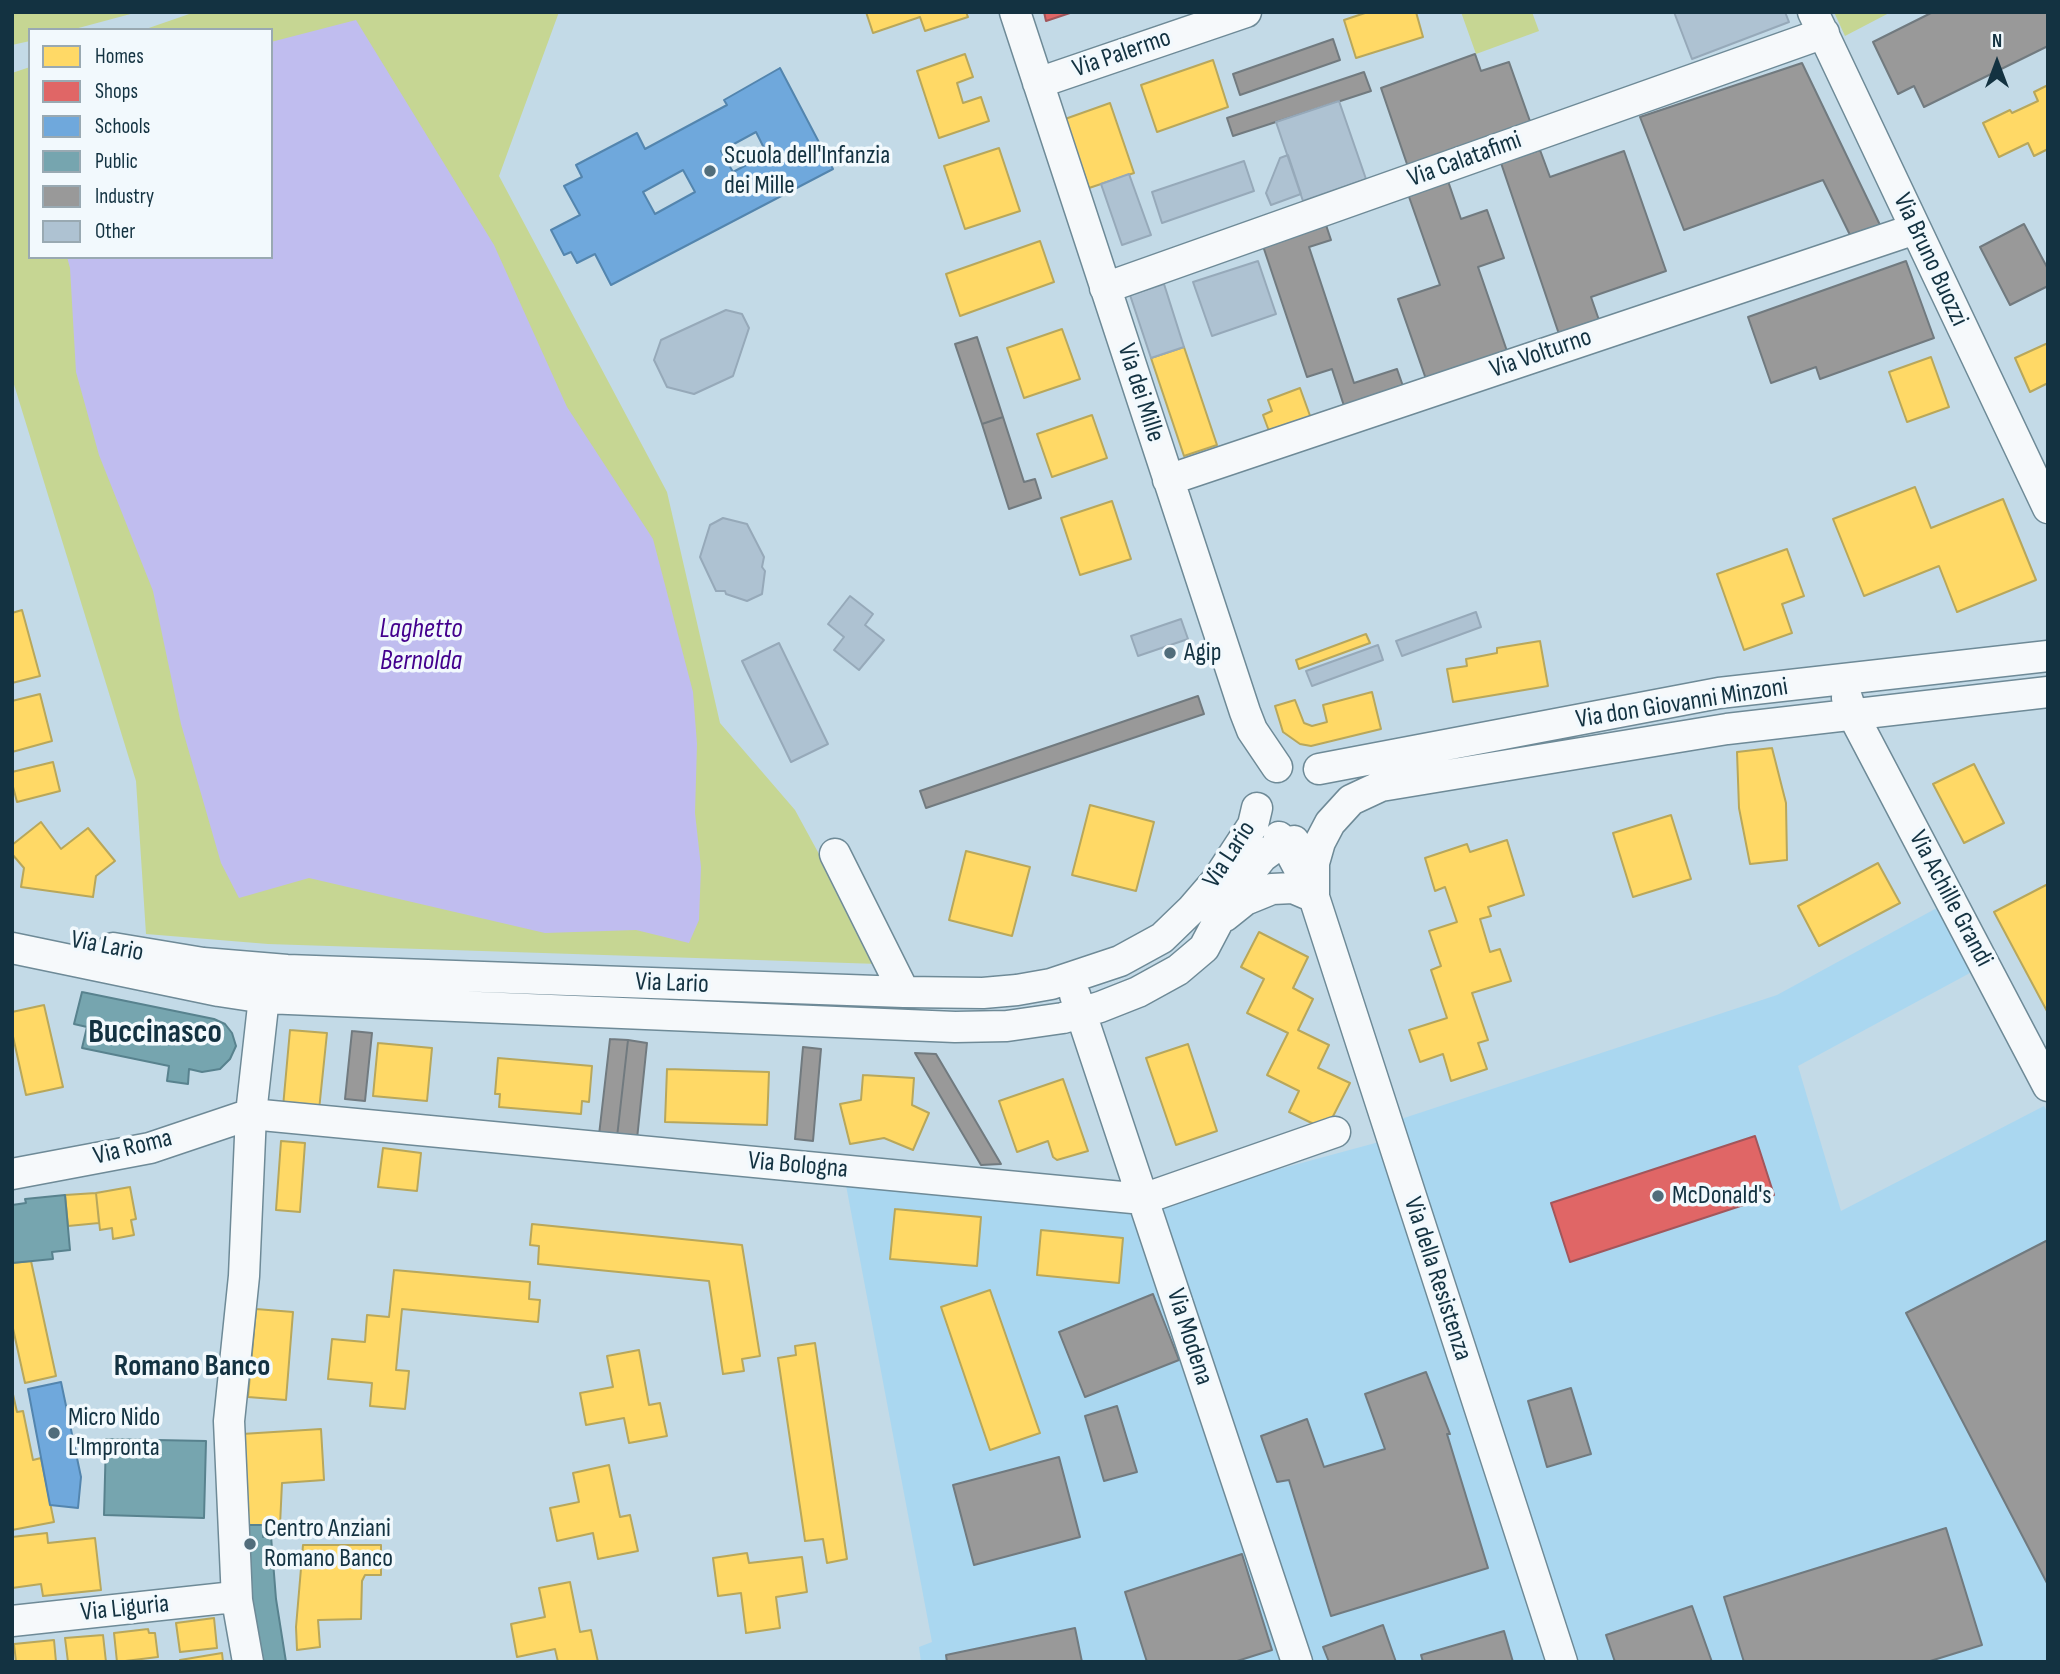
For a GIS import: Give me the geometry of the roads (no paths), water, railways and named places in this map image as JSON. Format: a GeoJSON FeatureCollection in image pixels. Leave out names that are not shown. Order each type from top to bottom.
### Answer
{"type":"FeatureCollection","features":[{"type":"Feature","properties":{"kind":"street","name":"Via dei Mille"},"geometry":{"type":"LineString","coordinates":[[1015,12],[1248,722],[1277,767]]}},
{"type":"Feature","properties":{"kind":"street","name":"Via Palermo"},"geometry":{"type":"LineString","coordinates":[[1038,83],[1245,12]]}},
{"type":"Feature","properties":{"kind":"street","name":"Via Bruno Buozzi"},"geometry":{"type":"LineString","coordinates":[[1818,22],[2048,508]]}},
{"type":"Feature","properties":{"kind":"street","name":"Via Calatafimi"},"geometry":{"type":"LineString","coordinates":[[1105,288],[1818,22]]}},
{"type":"Feature","properties":{"kind":"street","name":"Via Volturno"},"geometry":{"type":"LineString","coordinates":[[1168,480],[1915,229]]}},
{"type":"Feature","properties":{"kind":"street","name":"Via don Giovanni Minzoni"},"geometry":{"type":"LineString","coordinates":[[1319,769],[1719,693],[2048,656]]}},
{"type":"Feature","properties":{"kind":"street","name":"Via Achille Grandi"},"geometry":{"type":"LineString","coordinates":[[1840,681],[1852,713],[2048,1086]]}},
{"type":"Feature","properties":{"kind":"street","name":"Via don Giovanni Minzoni"},"geometry":{"type":"LineString","coordinates":[[1330,823],[1351,800],[1381,786],[1727,729],[2048,692]]}},
{"type":"Feature","properties":{"kind":"street"},"geometry":{"type":"LineString","coordinates":[[1301,762],[1319,769],[1335,791],[1336,806],[1330,823],[1318,835],[1306,840],[1286,840],[1264,825],[1257,808],[1259,787],[1266,776],[1277,767],[1289,763],[1301,762]]}},
{"type":"Feature","properties":{"kind":"street","name":"Via Lario"},"geometry":{"type":"LineString","coordinates":[[12,928],[183,961],[267,969],[904,992],[1002,992],[1034,988],[1070,978],[1139,952],[1172,929],[1217,880],[1253,825],[1257,808]]}},
{"type":"Feature","properties":{"kind":"street","name":"Via della Resistenza"},"geometry":{"type":"LineString","coordinates":[[1314,897],[1314,863],[1320,842],[1330,823]]}},
{"type":"Feature","properties":{"kind":"street","name":"Via della Resistenza"},"geometry":{"type":"LineString","coordinates":[[1286,840],[1314,897],[1562,1662]]}},
{"type":"Feature","properties":{"kind":"street","name":"Via Lario"},"geometry":{"type":"LineString","coordinates":[[1215,931],[1226,906],[1245,876],[1262,856],[1286,840]]}},
{"type":"Feature","properties":{"kind":"street"},"geometry":{"type":"LineString","coordinates":[[835,854],[904,992]]}},
{"type":"Feature","properties":{"kind":"street","name":"Via Lario"},"geometry":{"type":"LineString","coordinates":[[12,948],[265,998],[955,1027],[1026,1024],[1080,1013],[1138,992],[1178,970],[1204,948],[1236,905],[1265,891],[1287,888],[1314,897]]}},
{"type":"Feature","properties":{"kind":"street"},"geometry":{"type":"LineString","coordinates":[[248,1662],[236,1585],[229,1421],[242,1297],[251,1114],[267,969]]}},
{"type":"Feature","properties":{"kind":"street","name":"Via Modena"},"geometry":{"type":"LineString","coordinates":[[1070,978],[1297,1662]]}},
{"type":"Feature","properties":{"kind":"street","name":"Via Roma"},"geometry":{"type":"LineString","coordinates":[[12,1174],[150,1148],[251,1114]]}},
{"type":"Feature","properties":{"kind":"street","name":"Via Bologna"},"geometry":{"type":"LineString","coordinates":[[251,1114],[1143,1199],[1335,1132]]}},
{"type":"Feature","properties":{"kind":"street","name":"Via Liguria"},"geometry":{"type":"LineString","coordinates":[[12,1621],[225,1598],[236,1585]]}},
{"type":"Feature","properties":{"kind":"water","name":"Laghetto Bernolda"},"geometry":{"type":"Polygon","coordinates":[[[356,20],[494,245],[567,407],[653,539],[693,692],[697,744],[695,813],[701,867],[699,920],[689,943],[636,930],[545,933],[309,878],[239,898],[221,863],[181,724],[153,591],[99,455],[76,372],[68,259],[273,259],[273,41],[356,20]]]}},
{"type":"Feature","properties":{"kind":"place","name":"Scuola dell'Infanzia dei Mille"},"geometry":{"type":"Point","coordinates":[710,171]}},
{"type":"Feature","properties":{"kind":"place","name":"Agip"},"geometry":{"type":"Point","coordinates":[1170,653]}},
{"type":"Feature","properties":{"kind":"place","name":"McDonald's"},"geometry":{"type":"Point","coordinates":[1658,1196]}},
{"type":"Feature","properties":{"kind":"place","name":"Micro Nido L'Impronta"},"geometry":{"type":"Point","coordinates":[54,1433]}},
{"type":"Feature","properties":{"kind":"place","name":"Centro Anziani Romano Banco"},"geometry":{"type":"Point","coordinates":[250,1544]}},
{"type":"Feature","properties":{"kind":"district","name":"Buccinasco"},"geometry":{"type":"Point","coordinates":[155,1034]}},
{"type":"Feature","properties":{"kind":"district","name":"Romano Banco"},"geometry":{"type":"Point","coordinates":[192,1367]}}]}
